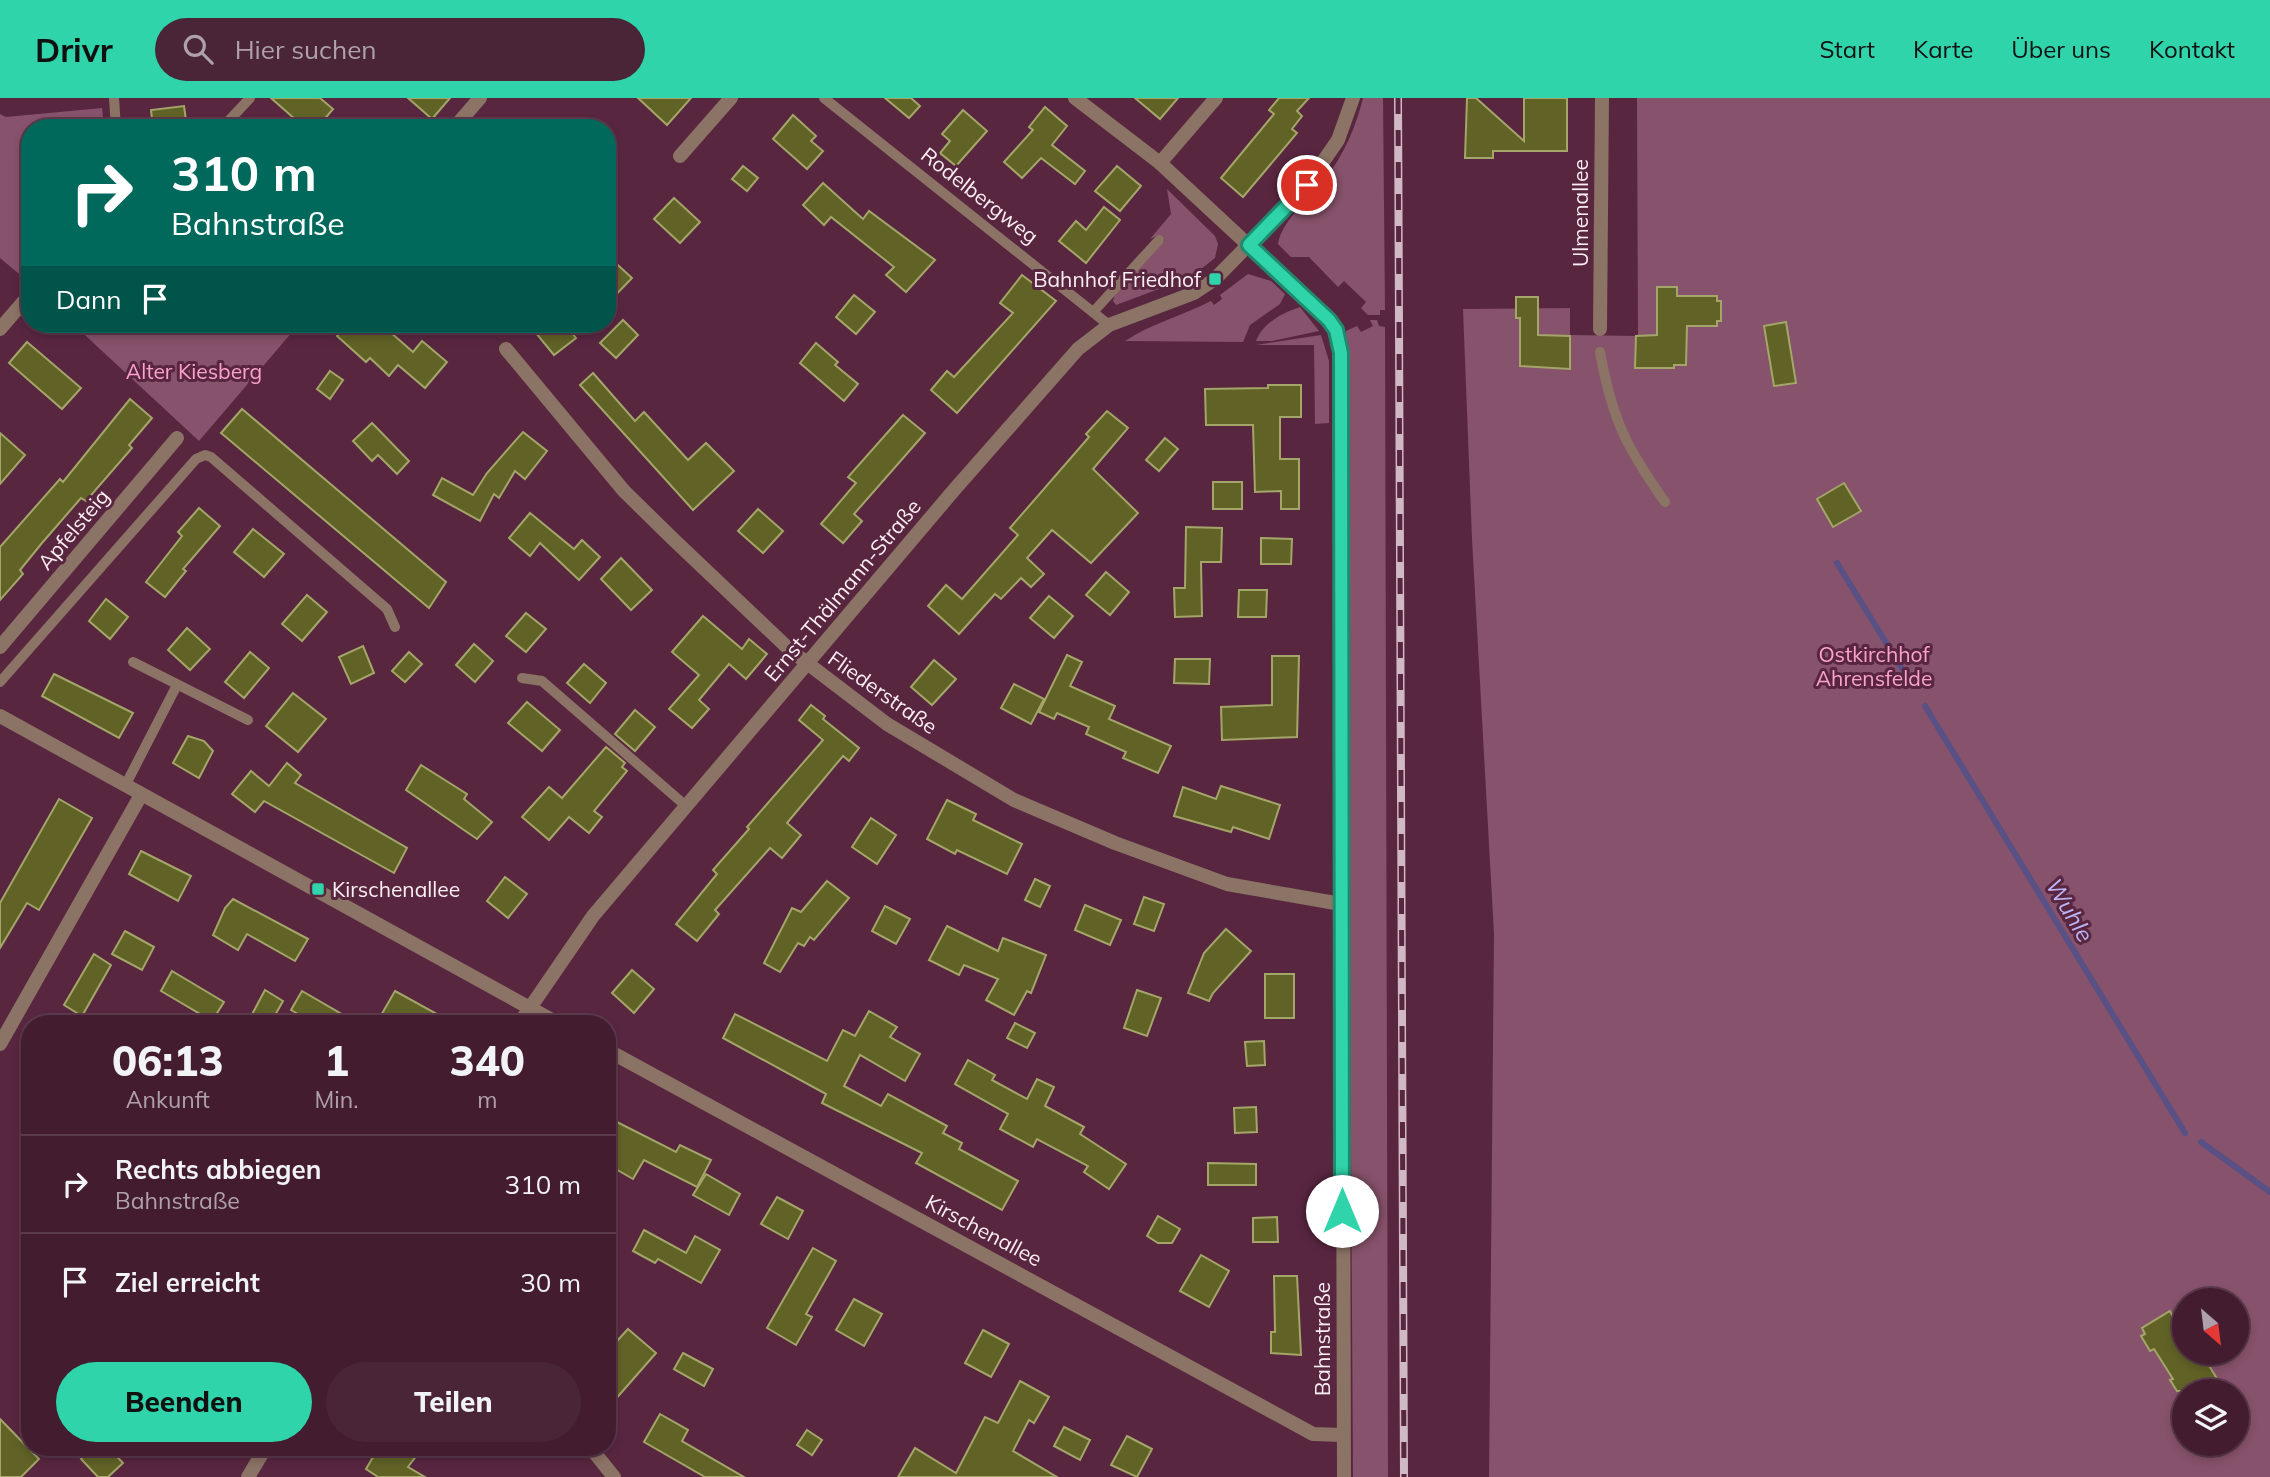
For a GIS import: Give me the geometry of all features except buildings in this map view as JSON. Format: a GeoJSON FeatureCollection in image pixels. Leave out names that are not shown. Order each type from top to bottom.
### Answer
{"type":"FeatureCollection","features":[{"type":"Feature","properties":{"kind":"street"},"geometry":{"type":"LineString","coordinates":[[462,119],[480,98]]}},
{"type":"Feature","properties":{"kind":"street"},"geometry":{"type":"LineString","coordinates":[[680,156],[731,98]]}},
{"type":"Feature","properties":{"kind":"street","name":"Bahnstraße"},"geometry":{"type":"LineString","coordinates":[[1075,98],[1160,163],[1329,320],[1336,330],[1341,353],[1344,1477]]}},
{"type":"Feature","properties":{"kind":"street"},"geometry":{"type":"LineString","coordinates":[[1160,163],[1216,98]]}},
{"type":"Feature","properties":{"kind":"street"},"geometry":{"type":"LineString","coordinates":[[1249,245],[1307,185],[1338,140],[1353,98]]}},
{"type":"Feature","properties":{"kind":"street","name":"Ulmenallee"},"geometry":{"type":"LineString","coordinates":[[1600,329],[1602,98]]}},
{"type":"Feature","properties":{"kind":"street","name":"Ernst-Thälmann-Straße"},"geometry":{"type":"LineString","coordinates":[[524,1015],[593,916],[1078,349],[1109,325],[1194,293],[1215,279],[1249,245]]}},
{"type":"Feature","properties":{"kind":"street"},"geometry":{"type":"LineString","coordinates":[[0,329],[21,305]]}},
{"type":"Feature","properties":{"kind":"street","name":"Fliederstraße"},"geometry":{"type":"LineString","coordinates":[[506,349],[624,491],[741,605],[807,664],[887,724],[1014,800],[1115,843],[1227,884],[1341,904]]}},
{"type":"Feature","properties":{"kind":"street","name":"Apfelsteig"},"geometry":{"type":"LineString","coordinates":[[0,647],[177,438]]}},
{"type":"Feature","properties":{"kind":"street"},"geometry":{"type":"LineString","coordinates":[[0,716],[543,1015]]}},
{"type":"Feature","properties":{"kind":"street"},"geometry":{"type":"LineString","coordinates":[[0,1044],[141,795]]}},
{"type":"Feature","properties":{"kind":"street","name":"Kirschenallee"},"geometry":{"type":"LineString","coordinates":[[616,1055],[1312,1434],[1343,1435]]}},
{"type":"Feature","properties":{"kind":"street"},"geometry":{"type":"LineString","coordinates":[[248,1477],[261,1456]]}},
{"type":"Feature","properties":{"kind":"street"},"geometry":{"type":"LineString","coordinates":[[597,1456],[614,1477]]}},
{"type":"Feature","properties":{"kind":"lane"},"geometry":{"type":"LineString","coordinates":[[114,98],[115,119]]}},
{"type":"Feature","properties":{"kind":"lane"},"geometry":{"type":"LineString","coordinates":[[230,119],[250,98]]}},
{"type":"Feature","properties":{"kind":"lane","name":"Rodelbergweg"},"geometry":{"type":"LineString","coordinates":[[824,98],[1095,310],[1109,325]]}},
{"type":"Feature","properties":{"kind":"lane"},"geometry":{"type":"LineString","coordinates":[[1095,310],[1159,240]]}},
{"type":"Feature","properties":{"kind":"lane"},"geometry":{"type":"LineString","coordinates":[[1600,352],[1608,397],[1628,449],[1665,502]]}},
{"type":"Feature","properties":{"kind":"lane"},"geometry":{"type":"LineString","coordinates":[[0,682],[196,459],[205,455],[211,457],[387,609],[395,627]]}},
{"type":"Feature","properties":{"kind":"lane"},"geometry":{"type":"LineString","coordinates":[[133,662],[248,720]]}},
{"type":"Feature","properties":{"kind":"lane"},"geometry":{"type":"LineString","coordinates":[[522,678],[542,681],[686,806]]}},
{"type":"Feature","properties":{"kind":"lane"},"geometry":{"type":"LineString","coordinates":[[125,786],[177,685]]}},
{"type":"Feature","properties":{"kind":"green space"},"geometry":{"type":"Polygon","coordinates":[[[1363,98],[1383,98],[1385,310],[1380,310],[1380,315],[1368,315],[1361,308],[1366,302],[1344,281],[1338,287],[1309,257],[1291,257],[1278,244],[1291,217],[1326,178],[1344,150],[1363,98]]]}},
{"type":"Feature","properties":{"kind":"green space","name":"Ostkirchhof Ahrensfelde"},"geometry":{"type":"Polygon","coordinates":[[[1637,98],[2270,98],[2270,1477],[1489,1477],[1494,934],[1472,539],[1463,309],[1570,308],[1570,335],[1638,336],[1637,98]]]}},
{"type":"Feature","properties":{"kind":"green space"},"geometry":{"type":"Polygon","coordinates":[[[102,108],[103,119],[21,119],[21,276],[0,258],[0,114],[6,117],[102,108]]]}},
{"type":"Feature","properties":{"kind":"green space"},"geometry":{"type":"Polygon","coordinates":[[[1167,189],[1215,236],[1218,244],[1215,258],[1191,277],[1116,305],[1113,301],[1115,294],[1165,240],[1159,235],[1150,239],[1171,214],[1167,189]]]}},
{"type":"Feature","properties":{"kind":"green space"},"geometry":{"type":"Polygon","coordinates":[[[1248,274],[1271,281],[1285,294],[1280,304],[1250,325],[1243,342],[1125,341],[1211,301],[1214,305],[1222,299],[1220,295],[1248,274]]]}},
{"type":"Feature","properties":{"kind":"green space"},"geometry":{"type":"Polygon","coordinates":[[[1300,307],[1319,331],[1272,341],[1256,341],[1263,329],[1274,320],[1300,307]]]}},
{"type":"Feature","properties":{"kind":"green space"},"geometry":{"type":"Polygon","coordinates":[[[1370,320],[1377,320],[1379,326],[1385,327],[1388,1477],[1353,1477],[1346,331],[1357,326],[1361,332],[1373,326],[1370,320]]]}},
{"type":"Feature","properties":{"kind":"green space","name":"Alter Kiesberg"},"geometry":{"type":"Polygon","coordinates":[[[83,333],[291,333],[199,441],[83,333]]]}},
{"type":"Feature","properties":{"kind":"green space"},"geometry":{"type":"Polygon","coordinates":[[[1321,335],[1329,361],[1329,423],[1315,424],[1314,345],[1256,345],[1321,335]]]}},
{"type":"Feature","properties":{"kind":"waterway","name":"Wuhle"},"geometry":{"type":"LineString","coordinates":[[1837,563],[1909,680]]}},
{"type":"Feature","properties":{"kind":"waterway","name":"Wuhle"},"geometry":{"type":"LineString","coordinates":[[1925,706],[2185,1133]]}},
{"type":"Feature","properties":{"kind":"waterway","name":"Wuhle"},"geometry":{"type":"LineString","coordinates":[[2201,1142],[2270,1192]]}},
{"type":"Feature","properties":{"kind":"railway"},"geometry":{"type":"LineString","coordinates":[[1398,98],[1404,1477]]}},
{"type":"Feature","properties":{"kind":"place","name":"Bahnhof Friedhof"},"geometry":{"type":"Point","coordinates":[1215,279]}},
{"type":"Feature","properties":{"kind":"place","name":"Kirschenallee"},"geometry":{"type":"Point","coordinates":[318,889]}},
{"type":"Feature","properties":{"kind":"route"},"geometry":{"type":"LineString","coordinates":[[1307,185],[1249,245],[1329,320],[1336,330],[1341,353],[1342,1211]]}}]}
